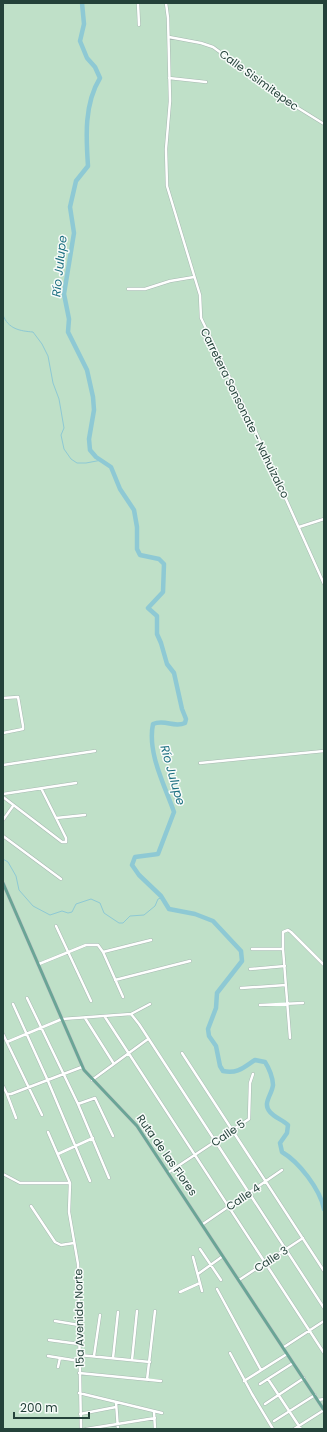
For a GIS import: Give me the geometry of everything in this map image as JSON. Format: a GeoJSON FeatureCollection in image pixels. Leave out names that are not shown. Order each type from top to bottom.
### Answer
{"type":"FeatureCollection","features":[{"type":"Feature","properties":{"kind":"main road","name":"Ruta de las Flores"},"geometry":{"type":"LineString","coordinates":[[3,883],[82,1067],[92,1080],[137,1126],[169,1172],[324,1410]]}},
{"type":"Feature","properties":{"kind":"street"},"geometry":{"type":"LineString","coordinates":[[138,3],[139,24]]}},
{"type":"Feature","properties":{"kind":"street","name":"Carretera Sonsonate - Nahuizalco"},"geometry":{"type":"LineString","coordinates":[[166,3],[169,37],[166,149],[167,186],[200,295],[202,323],[228,371],[324,584]]}},
{"type":"Feature","properties":{"kind":"street","name":"Calle Sisimitepec"},"geometry":{"type":"LineString","coordinates":[[169,37],[201,43],[213,47],[290,103],[324,124]]}},
{"type":"Feature","properties":{"kind":"street"},"geometry":{"type":"LineString","coordinates":[[169,78],[206,82]]}},
{"type":"Feature","properties":{"kind":"street"},"geometry":{"type":"LineString","coordinates":[[128,289],[145,289],[170,281],[194,277]]}},
{"type":"Feature","properties":{"kind":"street"},"geometry":{"type":"LineString","coordinates":[[299,527],[324,519]]}},
{"type":"Feature","properties":{"kind":"street"},"geometry":{"type":"LineString","coordinates":[[3,698],[18,696],[24,726],[22,730],[3,733]]}},
{"type":"Feature","properties":{"kind":"street"},"geometry":{"type":"LineString","coordinates":[[3,765],[95,751]]}},
{"type":"Feature","properties":{"kind":"street"},"geometry":{"type":"LineString","coordinates":[[200,763],[324,751]]}},
{"type":"Feature","properties":{"kind":"street"},"geometry":{"type":"LineString","coordinates":[[3,796],[76,783]]}},
{"type":"Feature","properties":{"kind":"street"},"geometry":{"type":"LineString","coordinates":[[3,796],[13,806],[62,842],[66,842],[42,790]]}},
{"type":"Feature","properties":{"kind":"street"},"geometry":{"type":"LineString","coordinates":[[3,820],[13,806]]}},
{"type":"Feature","properties":{"kind":"street"},"geometry":{"type":"LineString","coordinates":[[56,818],[85,815]]}},
{"type":"Feature","properties":{"kind":"street"},"geometry":{"type":"LineString","coordinates":[[3,836],[61,879]]}},
{"type":"Feature","properties":{"kind":"street"},"geometry":{"type":"LineString","coordinates":[[56,926],[70,952],[91,1001]]}},
{"type":"Feature","properties":{"kind":"street"},"geometry":{"type":"LineString","coordinates":[[290,1038],[284,966],[283,932],[288,930],[324,965]]}},
{"type":"Feature","properties":{"kind":"street"},"geometry":{"type":"LineString","coordinates":[[103,952],[151,940]]}},
{"type":"Feature","properties":{"kind":"street"},"geometry":{"type":"LineString","coordinates":[[39,964],[94,944],[103,952],[123,997]]}},
{"type":"Feature","properties":{"kind":"street"},"geometry":{"type":"LineString","coordinates":[[252,949],[283,949]]}},
{"type":"Feature","properties":{"kind":"street"},"geometry":{"type":"LineString","coordinates":[[115,980],[190,961]]}},
{"type":"Feature","properties":{"kind":"street"},"geometry":{"type":"LineString","coordinates":[[250,969],[284,966]]}},
{"type":"Feature","properties":{"kind":"street"},"geometry":{"type":"LineString","coordinates":[[241,988],[286,985]]}},
{"type":"Feature","properties":{"kind":"street"},"geometry":{"type":"LineString","coordinates":[[27,998],[78,1104],[109,1178]]}},
{"type":"Feature","properties":{"kind":"street"},"geometry":{"type":"LineString","coordinates":[[260,1005],[303,1003]]}},
{"type":"Feature","properties":{"kind":"street"},"geometry":{"type":"LineString","coordinates":[[13,1004],[48,1081],[90,1181]]}},
{"type":"Feature","properties":{"kind":"street"},"geometry":{"type":"LineString","coordinates":[[7,1042],[62,1019],[131,1014],[150,1004]]}},
{"type":"Feature","properties":{"kind":"street"},"geometry":{"type":"LineString","coordinates":[[131,1014],[324,1308]]}},
{"type":"Feature","properties":{"kind":"street"},"geometry":{"type":"LineString","coordinates":[[104,1016],[324,1353]]}},
{"type":"Feature","properties":{"kind":"street"},"geometry":{"type":"LineString","coordinates":[[85,1018],[114,1064]]}},
{"type":"Feature","properties":{"kind":"street"},"geometry":{"type":"LineString","coordinates":[[3,1034],[42,1114]]}},
{"type":"Feature","properties":{"kind":"street"},"geometry":{"type":"LineString","coordinates":[[92,1080],[148,1039]]}},
{"type":"Feature","properties":{"kind":"street"},"geometry":{"type":"LineString","coordinates":[[182,1053],[324,1271]]}},
{"type":"Feature","properties":{"kind":"street"},"geometry":{"type":"LineString","coordinates":[[7,1094],[30,1088],[82,1067]]}},
{"type":"Feature","properties":{"kind":"street","name":"Calle 5"},"geometry":{"type":"LineString","coordinates":[[169,1172],[249,1119],[250,1083],[253,1074]]}},
{"type":"Feature","properties":{"kind":"street"},"geometry":{"type":"LineString","coordinates":[[3,1086],[16,1118]]}},
{"type":"Feature","properties":{"kind":"street"},"geometry":{"type":"LineString","coordinates":[[78,1104],[95,1098],[113,1136]]}},
{"type":"Feature","properties":{"kind":"street"},"geometry":{"type":"LineString","coordinates":[[3,1174],[20,1183],[70,1183],[48,1132]]}},
{"type":"Feature","properties":{"kind":"street"},"geometry":{"type":"LineString","coordinates":[[58,1154],[93,1138]]}},
{"type":"Feature","properties":{"kind":"street","name":"Calle 4"},"geometry":{"type":"LineString","coordinates":[[203,1224],[282,1170]]}},
{"type":"Feature","properties":{"kind":"street","name":"15a Avenida Norte"},"geometry":{"type":"LineString","coordinates":[[70,1183],[69,1212],[78,1264],[81,1429]]}},
{"type":"Feature","properties":{"kind":"street"},"geometry":{"type":"LineString","coordinates":[[31,1206],[55,1242],[61,1245],[74,1243]]}},
{"type":"Feature","properties":{"kind":"street","name":"Calle 3"},"geometry":{"type":"LineString","coordinates":[[239,1280],[303,1238]]}},
{"type":"Feature","properties":{"kind":"street"},"geometry":{"type":"LineString","coordinates":[[200,1249],[221,1280]]}},
{"type":"Feature","properties":{"kind":"street"},"geometry":{"type":"LineString","coordinates":[[198,1274],[224,1256]]}},
{"type":"Feature","properties":{"kind":"street"},"geometry":{"type":"LineString","coordinates":[[193,1257],[202,1291]]}},
{"type":"Feature","properties":{"kind":"street"},"geometry":{"type":"LineString","coordinates":[[180,1292],[200,1283]]}},
{"type":"Feature","properties":{"kind":"street"},"geometry":{"type":"LineString","coordinates":[[217,1289],[261,1370]]}},
{"type":"Feature","properties":{"kind":"street"},"geometry":{"type":"LineString","coordinates":[[132,1360],[137,1311]]}},
{"type":"Feature","properties":{"kind":"street"},"geometry":{"type":"LineString","coordinates":[[147,1380],[155,1311]]}},
{"type":"Feature","properties":{"kind":"street"},"geometry":{"type":"LineString","coordinates":[[113,1358],[118,1312]]}},
{"type":"Feature","properties":{"kind":"street"},"geometry":{"type":"LineString","coordinates":[[94,1356],[100,1315]]}},
{"type":"Feature","properties":{"kind":"street"},"geometry":{"type":"LineString","coordinates":[[55,1321],[79,1325]]}},
{"type":"Feature","properties":{"kind":"street"},"geometry":{"type":"LineString","coordinates":[[284,1347],[324,1321]]}},
{"type":"Feature","properties":{"kind":"street"},"geometry":{"type":"LineString","coordinates":[[49,1340],[79,1344]]}},
{"type":"Feature","properties":{"kind":"street"},"geometry":{"type":"LineString","coordinates":[[230,1353],[244,1380],[274,1429]]}},
{"type":"Feature","properties":{"kind":"street"},"geometry":{"type":"LineString","coordinates":[[244,1380],[288,1354]]}},
{"type":"Feature","properties":{"kind":"street"},"geometry":{"type":"LineString","coordinates":[[79,1355],[150,1362]]}},
{"type":"Feature","properties":{"kind":"street"},"geometry":{"type":"LineString","coordinates":[[48,1356],[79,1361]]}},
{"type":"Feature","properties":{"kind":"street"},"geometry":{"type":"LineString","coordinates":[[58,1368],[60,1358]]}},
{"type":"Feature","properties":{"kind":"street"},"geometry":{"type":"LineString","coordinates":[[260,1384],[294,1362]]}},
{"type":"Feature","properties":{"kind":"street"},"geometry":{"type":"LineString","coordinates":[[79,1373],[161,1381]]}},
{"type":"Feature","properties":{"kind":"street"},"geometry":{"type":"LineString","coordinates":[[265,1404],[304,1378]]}},
{"type":"Feature","properties":{"kind":"street"},"geometry":{"type":"LineString","coordinates":[[268,1379],[300,1427]]}},
{"type":"Feature","properties":{"kind":"street"},"geometry":{"type":"LineString","coordinates":[[80,1393],[162,1413]]}},
{"type":"Feature","properties":{"kind":"street"},"geometry":{"type":"LineString","coordinates":[[274,1421],[315,1395]]}},
{"type":"Feature","properties":{"kind":"street"},"geometry":{"type":"LineString","coordinates":[[318,1400],[324,1399]]}},
{"type":"Feature","properties":{"kind":"street"},"geometry":{"type":"LineString","coordinates":[[116,1402],[118,1429]]}},
{"type":"Feature","properties":{"kind":"street"},"geometry":{"type":"LineString","coordinates":[[80,1414],[116,1407]]}},
{"type":"Feature","properties":{"kind":"street"},"geometry":{"type":"LineString","coordinates":[[294,1429],[300,1427],[324,1410]]}},
{"type":"Feature","properties":{"kind":"street"},"geometry":{"type":"LineString","coordinates":[[154,1411],[155,1429]]}},
{"type":"Feature","properties":{"kind":"street"},"geometry":{"type":"LineString","coordinates":[[86,1429],[155,1418]]}},
{"type":"Feature","properties":{"kind":"green space"},"geometry":{"type":"Polygon","coordinates":[[[3,3],[324,3],[324,1429],[3,1429],[3,3]]]}},
{"type":"Feature","properties":{"kind":"waterway","name":"Río Julupe"},"geometry":{"type":"LineString","coordinates":[[82,3],[84,24],[80,41],[87,58],[95,67],[100,78],[91,99],[87,121],[88,166],[76,181],[70,207],[74,233],[64,294],[69,319],[68,332],[87,370],[93,397],[94,410],[89,439],[90,450],[96,457],[111,467],[120,489],[134,510],[137,527],[137,549],[140,555],[159,559],[164,564],[163,592],[148,608],[157,616],[157,634],[167,664],[174,673],[182,709],[186,719],[185,723],[177,725],[162,722],[153,724],[152,746],[158,769],[174,812],[158,854],[135,857],[132,865],[139,875],[161,896],[169,909],[195,914],[213,921],[241,951],[242,961],[217,993],[216,1008],[208,1029],[209,1036],[216,1046],[220,1066],[223,1071],[237,1071],[255,1060],[265,1062],[273,1085],[267,1102],[268,1109],[272,1114],[288,1125],[287,1133],[280,1143],[282,1152],[289,1156],[308,1177],[318,1193],[324,1209]]}},
{"type":"Feature","properties":{"kind":"waterway"},"geometry":{"type":"LineString","coordinates":[[3,315],[5,320],[11,326],[19,330],[33,332],[42,344],[48,356],[53,383],[59,399],[64,428],[61,435],[64,449],[71,459],[77,463],[102,460]]}},
{"type":"Feature","properties":{"kind":"waterway"},"geometry":{"type":"LineString","coordinates":[[3,859],[8,862],[16,876],[19,890],[33,906],[50,915],[62,911],[68,913],[72,912],[76,904],[91,899],[100,903],[104,913],[119,923],[123,923],[130,916],[144,915],[155,906],[158,899],[161,898]]}}]}
